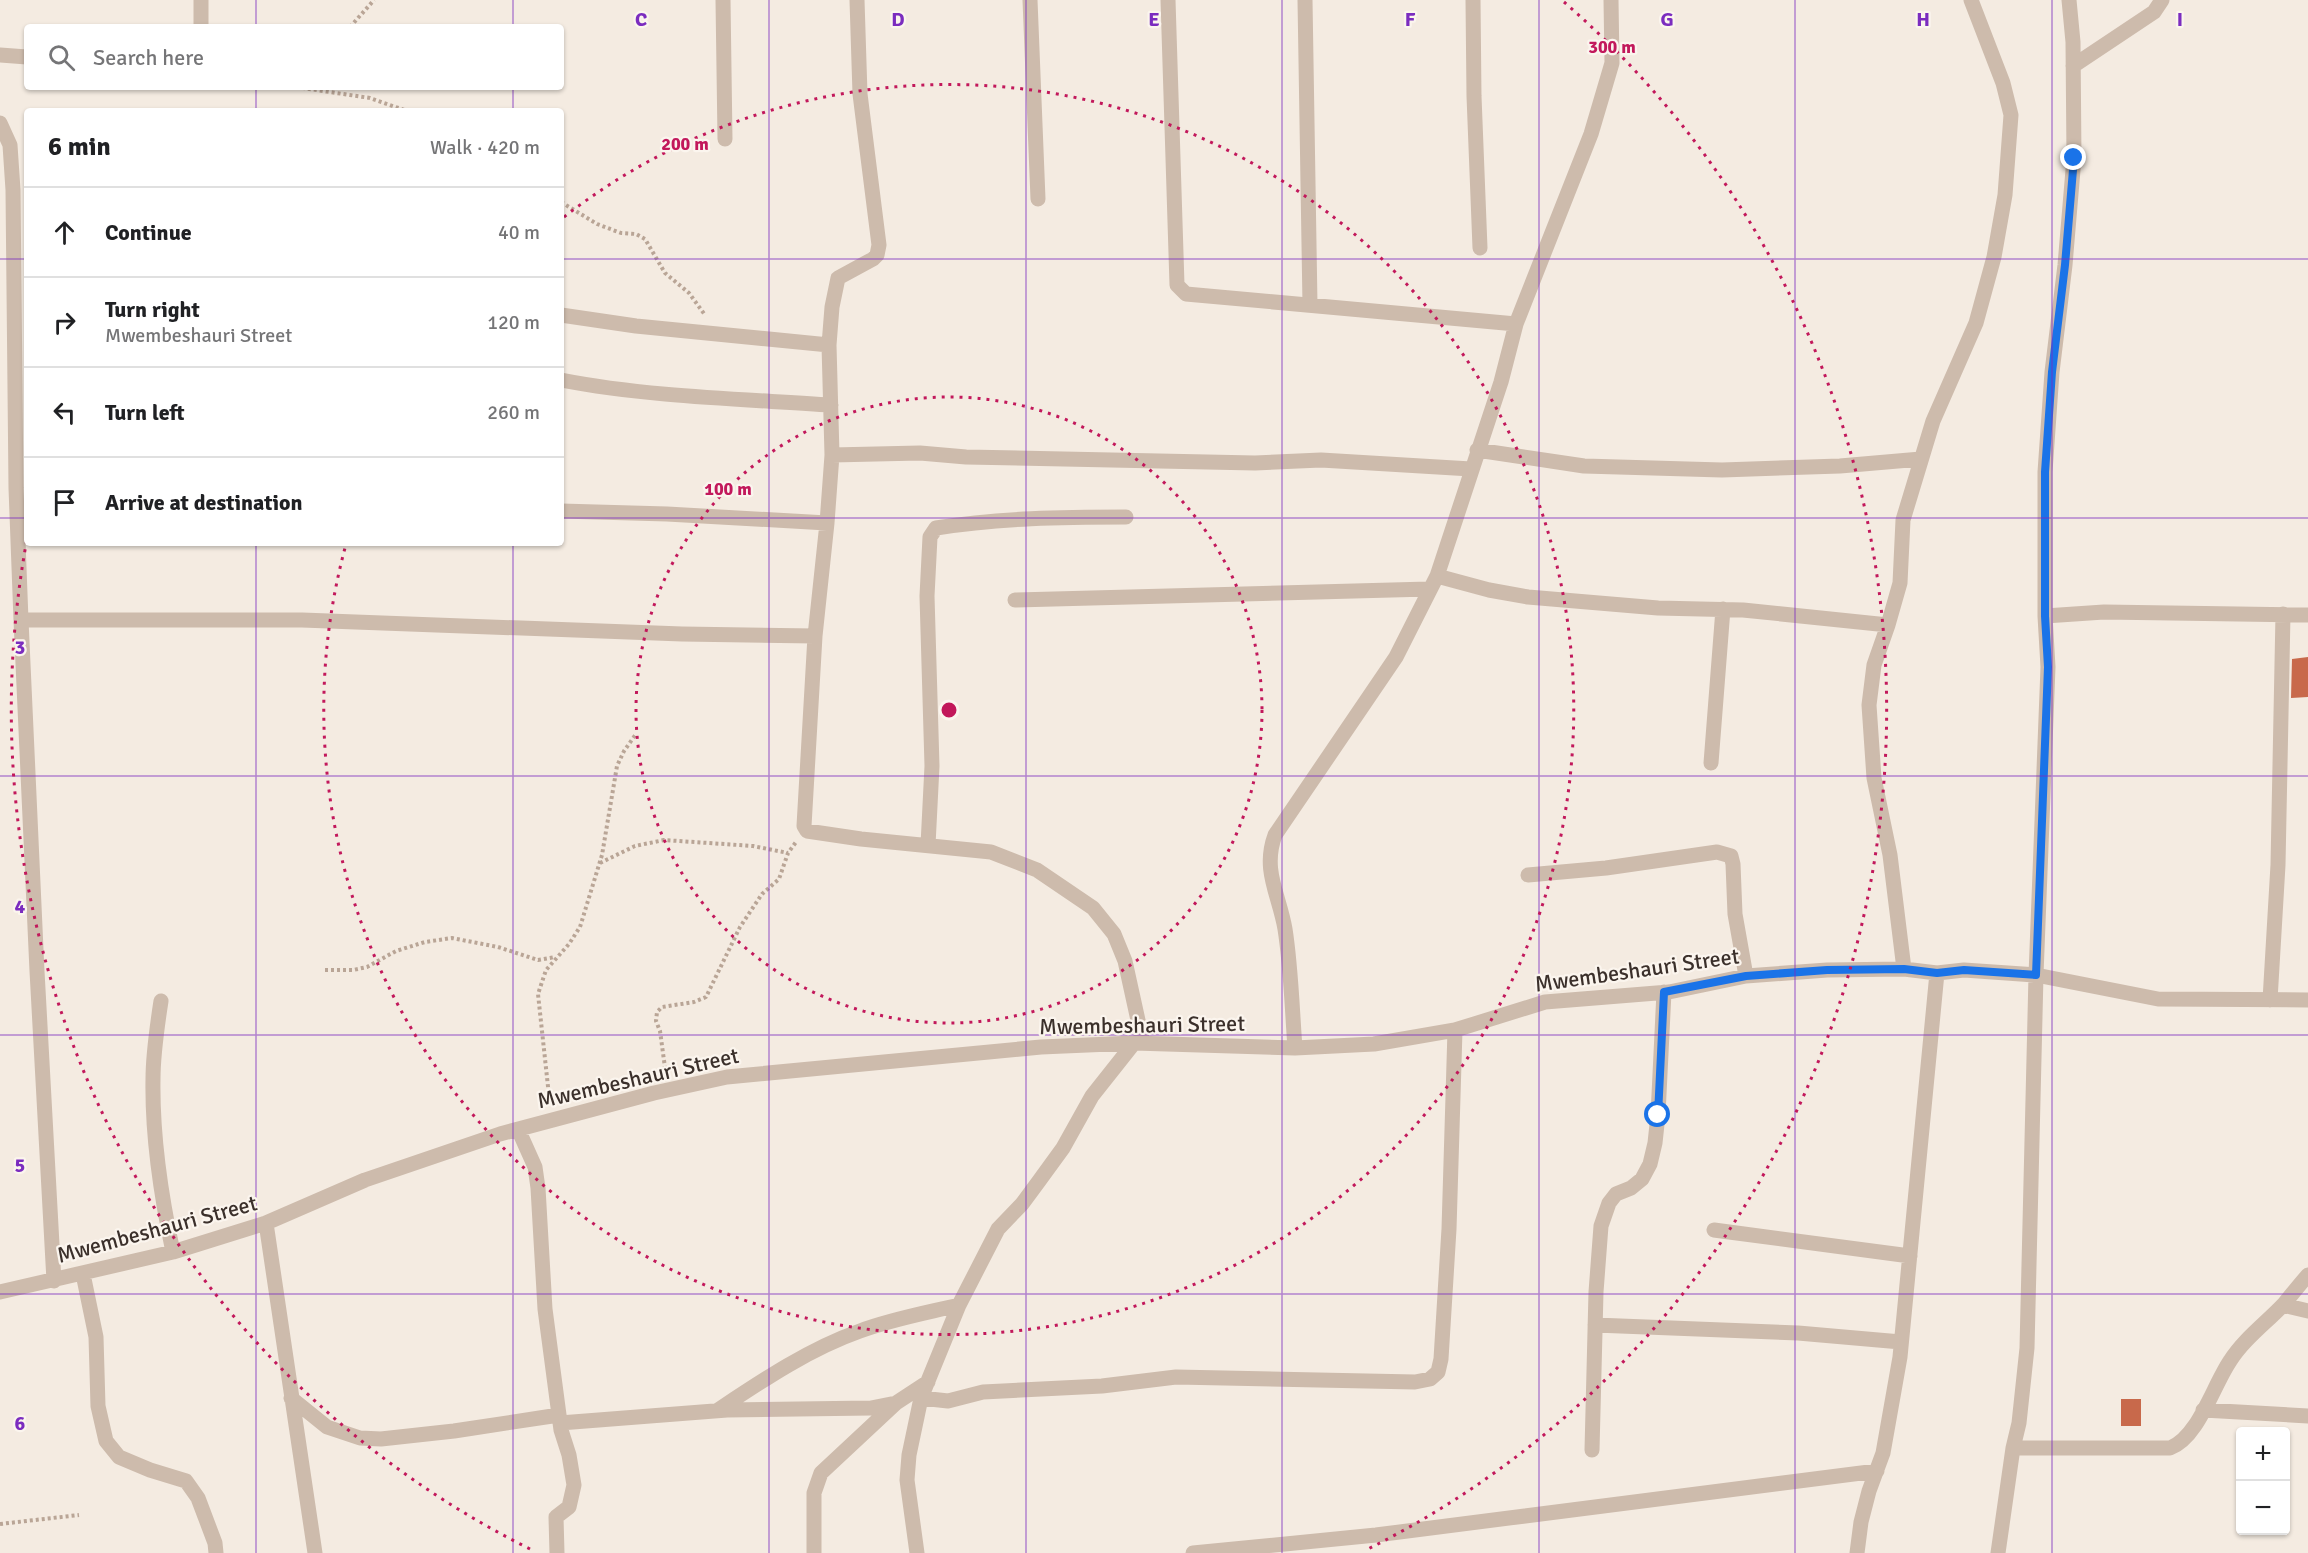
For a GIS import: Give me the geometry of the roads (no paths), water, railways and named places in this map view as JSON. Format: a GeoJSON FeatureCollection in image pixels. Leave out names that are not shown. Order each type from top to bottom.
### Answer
{"type":"FeatureCollection","features":[{"type":"Feature","properties":{"kind":"street"},"geometry":{"type":"LineString","coordinates":[[201,0],[201,24]]}},
{"type":"Feature","properties":{"kind":"street"},"geometry":{"type":"LineString","coordinates":[[723,0],[725,139]]}},
{"type":"Feature","properties":{"kind":"street"},"geometry":{"type":"LineString","coordinates":[[857,0],[860,94],[879,245],[877,255],[873,259],[838,278],[832,307],[829,345],[832,455],[815,636],[804,821],[807,831],[861,839],[991,852],[1037,870],[1093,908],[1114,934],[1125,961],[1139,1043],[1092,1096],[1063,1148],[1022,1204],[998,1229],[959,1305],[921,1398],[909,1455],[907,1480],[917,1553]]}},
{"type":"Feature","properties":{"kind":"street"},"geometry":{"type":"LineString","coordinates":[[1030,0],[1038,199]]}},
{"type":"Feature","properties":{"kind":"street"},"geometry":{"type":"LineString","coordinates":[[1168,0],[1177,285],[1186,294],[1516,324]]}},
{"type":"Feature","properties":{"kind":"street"},"geometry":{"type":"LineString","coordinates":[[1305,0],[1310,305]]}},
{"type":"Feature","properties":{"kind":"street"},"geometry":{"type":"LineString","coordinates":[[1473,0],[1480,248]]}},
{"type":"Feature","properties":{"kind":"street"},"geometry":{"type":"LineString","coordinates":[[1296,1048],[1285,929],[1269,864],[1270,850],[1275,835],[1396,657],[1437,576],[1501,382],[1516,324],[1594,124],[1612,63],[1611,0]]}},
{"type":"Feature","properties":{"kind":"street"},"geometry":{"type":"LineString","coordinates":[[1904,969],[1890,855],[1874,778],[1869,705],[1874,665],[1900,583],[1903,520],[1933,421],[1976,323],[1994,257],[2005,195],[2011,115],[2003,83],[1971,0]]}},
{"type":"Feature","properties":{"kind":"street"},"geometry":{"type":"LineString","coordinates":[[1998,1553],[2013,1448],[2019,1423],[2027,1348],[2036,975],[2048,667],[2045,616],[2045,472],[2052,372],[2065,265],[2074,158],[2073,66],[2069,0]]}},
{"type":"Feature","properties":{"kind":"street"},"geometry":{"type":"LineString","coordinates":[[2073,66],[2154,12],[2162,0]]}},
{"type":"Feature","properties":{"kind":"street"},"geometry":{"type":"LineString","coordinates":[[0,55],[24,57]]}},
{"type":"Feature","properties":{"kind":"street"},"geometry":{"type":"LineString","coordinates":[[0,123],[10,145],[13,190],[22,488],[21,620],[54,1281]]}},
{"type":"Feature","properties":{"kind":"street"},"geometry":{"type":"LineString","coordinates":[[564,315],[636,326],[829,345]]}},
{"type":"Feature","properties":{"kind":"street"},"geometry":{"type":"LineString","coordinates":[[564,381],[587,385],[831,405]]}},
{"type":"Feature","properties":{"kind":"street"},"geometry":{"type":"LineString","coordinates":[[1477,450],[1584,466],[1722,470],[1840,466],[1921,459]]}},
{"type":"Feature","properties":{"kind":"street"},"geometry":{"type":"LineString","coordinates":[[832,455],[920,453],[966,457],[1255,463],[1321,460],[1471,469]]}},
{"type":"Feature","properties":{"kind":"street"},"geometry":{"type":"LineString","coordinates":[[564,511],[667,514],[827,524]]}},
{"type":"Feature","properties":{"kind":"street"},"geometry":{"type":"LineString","coordinates":[[928,845],[932,766],[927,596],[930,537],[936,528],[959,525],[1054,518],[1126,517]]}},
{"type":"Feature","properties":{"kind":"street"},"geometry":{"type":"LineString","coordinates":[[1437,576],[1489,590],[1528,597],[1658,608],[1723,609],[1888,625]]}},
{"type":"Feature","properties":{"kind":"street"},"geometry":{"type":"LineString","coordinates":[[1015,600],[1429,590]]}},
{"type":"Feature","properties":{"kind":"street"},"geometry":{"type":"LineString","coordinates":[[1711,763],[1723,609]]}},
{"type":"Feature","properties":{"kind":"street"},"geometry":{"type":"LineString","coordinates":[[2045,616],[2104,612],[2308,615]]}},
{"type":"Feature","properties":{"kind":"street"},"geometry":{"type":"LineString","coordinates":[[2270,1000],[2277,865],[2283,614]]}},
{"type":"Feature","properties":{"kind":"street"},"geometry":{"type":"LineString","coordinates":[[21,620],[302,620],[682,634],[815,636]]}},
{"type":"Feature","properties":{"kind":"street"},"geometry":{"type":"LineString","coordinates":[[1528,875],[1606,868],[1717,852],[1725,853],[1731,856],[1733,864],[1735,914],[1746,976]]}},
{"type":"Feature","properties":{"kind":"street","name":"Mwembeshauri Street"},"geometry":{"type":"LineString","coordinates":[[0,1292],[174,1252],[266,1223],[365,1180],[518,1129],[727,1077],[1041,1047],[1139,1043],[1296,1048],[1374,1044],[1455,1030],[1545,1002],[1664,992],[1746,976],[1827,970],[1904,969],[1937,973],[1964,970],[2036,975],[2158,999],[2308,1000]]}},
{"type":"Feature","properties":{"kind":"street"},"geometry":{"type":"LineString","coordinates":[[1857,1553],[1861,1522],[1883,1453],[1890,1420],[1901,1342],[1937,973]]}},
{"type":"Feature","properties":{"kind":"street"},"geometry":{"type":"LineString","coordinates":[[1592,1450],[1595,1326],[1601,1226],[1609,1203],[1616,1194],[1631,1188],[1642,1179],[1650,1164],[1655,1143],[1664,992]]}},
{"type":"Feature","properties":{"kind":"street"},"geometry":{"type":"LineString","coordinates":[[161,1001],[155,1040],[153,1080],[164,1209],[174,1252]]}},
{"type":"Feature","properties":{"kind":"street"},"geometry":{"type":"LineString","coordinates":[[921,1398],[948,1401],[983,1392],[1102,1386],[1176,1377],[1383,1382],[1430,1379],[1438,1372],[1441,1359],[1449,1229],[1455,1030]]}},
{"type":"Feature","properties":{"kind":"street"},"geometry":{"type":"LineString","coordinates":[[518,1129],[535,1167],[545,1309],[559,1419],[574,1485],[569,1507],[556,1517],[557,1553]]}},
{"type":"Feature","properties":{"kind":"street"},"geometry":{"type":"LineString","coordinates":[[266,1223],[315,1553]]}},
{"type":"Feature","properties":{"kind":"street"},"geometry":{"type":"LineString","coordinates":[[1714,1230],[1910,1256]]}},
{"type":"Feature","properties":{"kind":"street"},"geometry":{"type":"LineString","coordinates":[[83,1274],[96,1337],[98,1406],[106,1441],[119,1457],[186,1481],[198,1498],[215,1543],[216,1553]]}},
{"type":"Feature","properties":{"kind":"street"},"geometry":{"type":"LineString","coordinates":[[2013,1448],[2170,1448],[2180,1444],[2203,1410],[2230,1361],[2308,1275]]}},
{"type":"Feature","properties":{"kind":"street"},"geometry":{"type":"LineString","coordinates":[[718,1410],[760,1382],[826,1345],[860,1330],[959,1305]]}},
{"type":"Feature","properties":{"kind":"street"},"geometry":{"type":"LineString","coordinates":[[2283,1305],[2308,1311]]}},
{"type":"Feature","properties":{"kind":"street"},"geometry":{"type":"LineString","coordinates":[[1595,1326],[1798,1334],[1901,1342]]}},
{"type":"Feature","properties":{"kind":"street"},"geometry":{"type":"LineString","coordinates":[[814,1553],[814,1492],[821,1473],[896,1403],[928,1382]]}},
{"type":"Feature","properties":{"kind":"street"},"geometry":{"type":"LineString","coordinates":[[291,1398],[327,1427],[360,1438],[381,1439],[559,1419],[718,1410],[871,1408],[896,1403]]}},
{"type":"Feature","properties":{"kind":"street"},"geometry":{"type":"LineString","coordinates":[[2203,1410],[2308,1416]]}},
{"type":"Feature","properties":{"kind":"street"},"geometry":{"type":"LineString","coordinates":[[1193,1553],[1376,1535],[1876,1471]]}}]}
